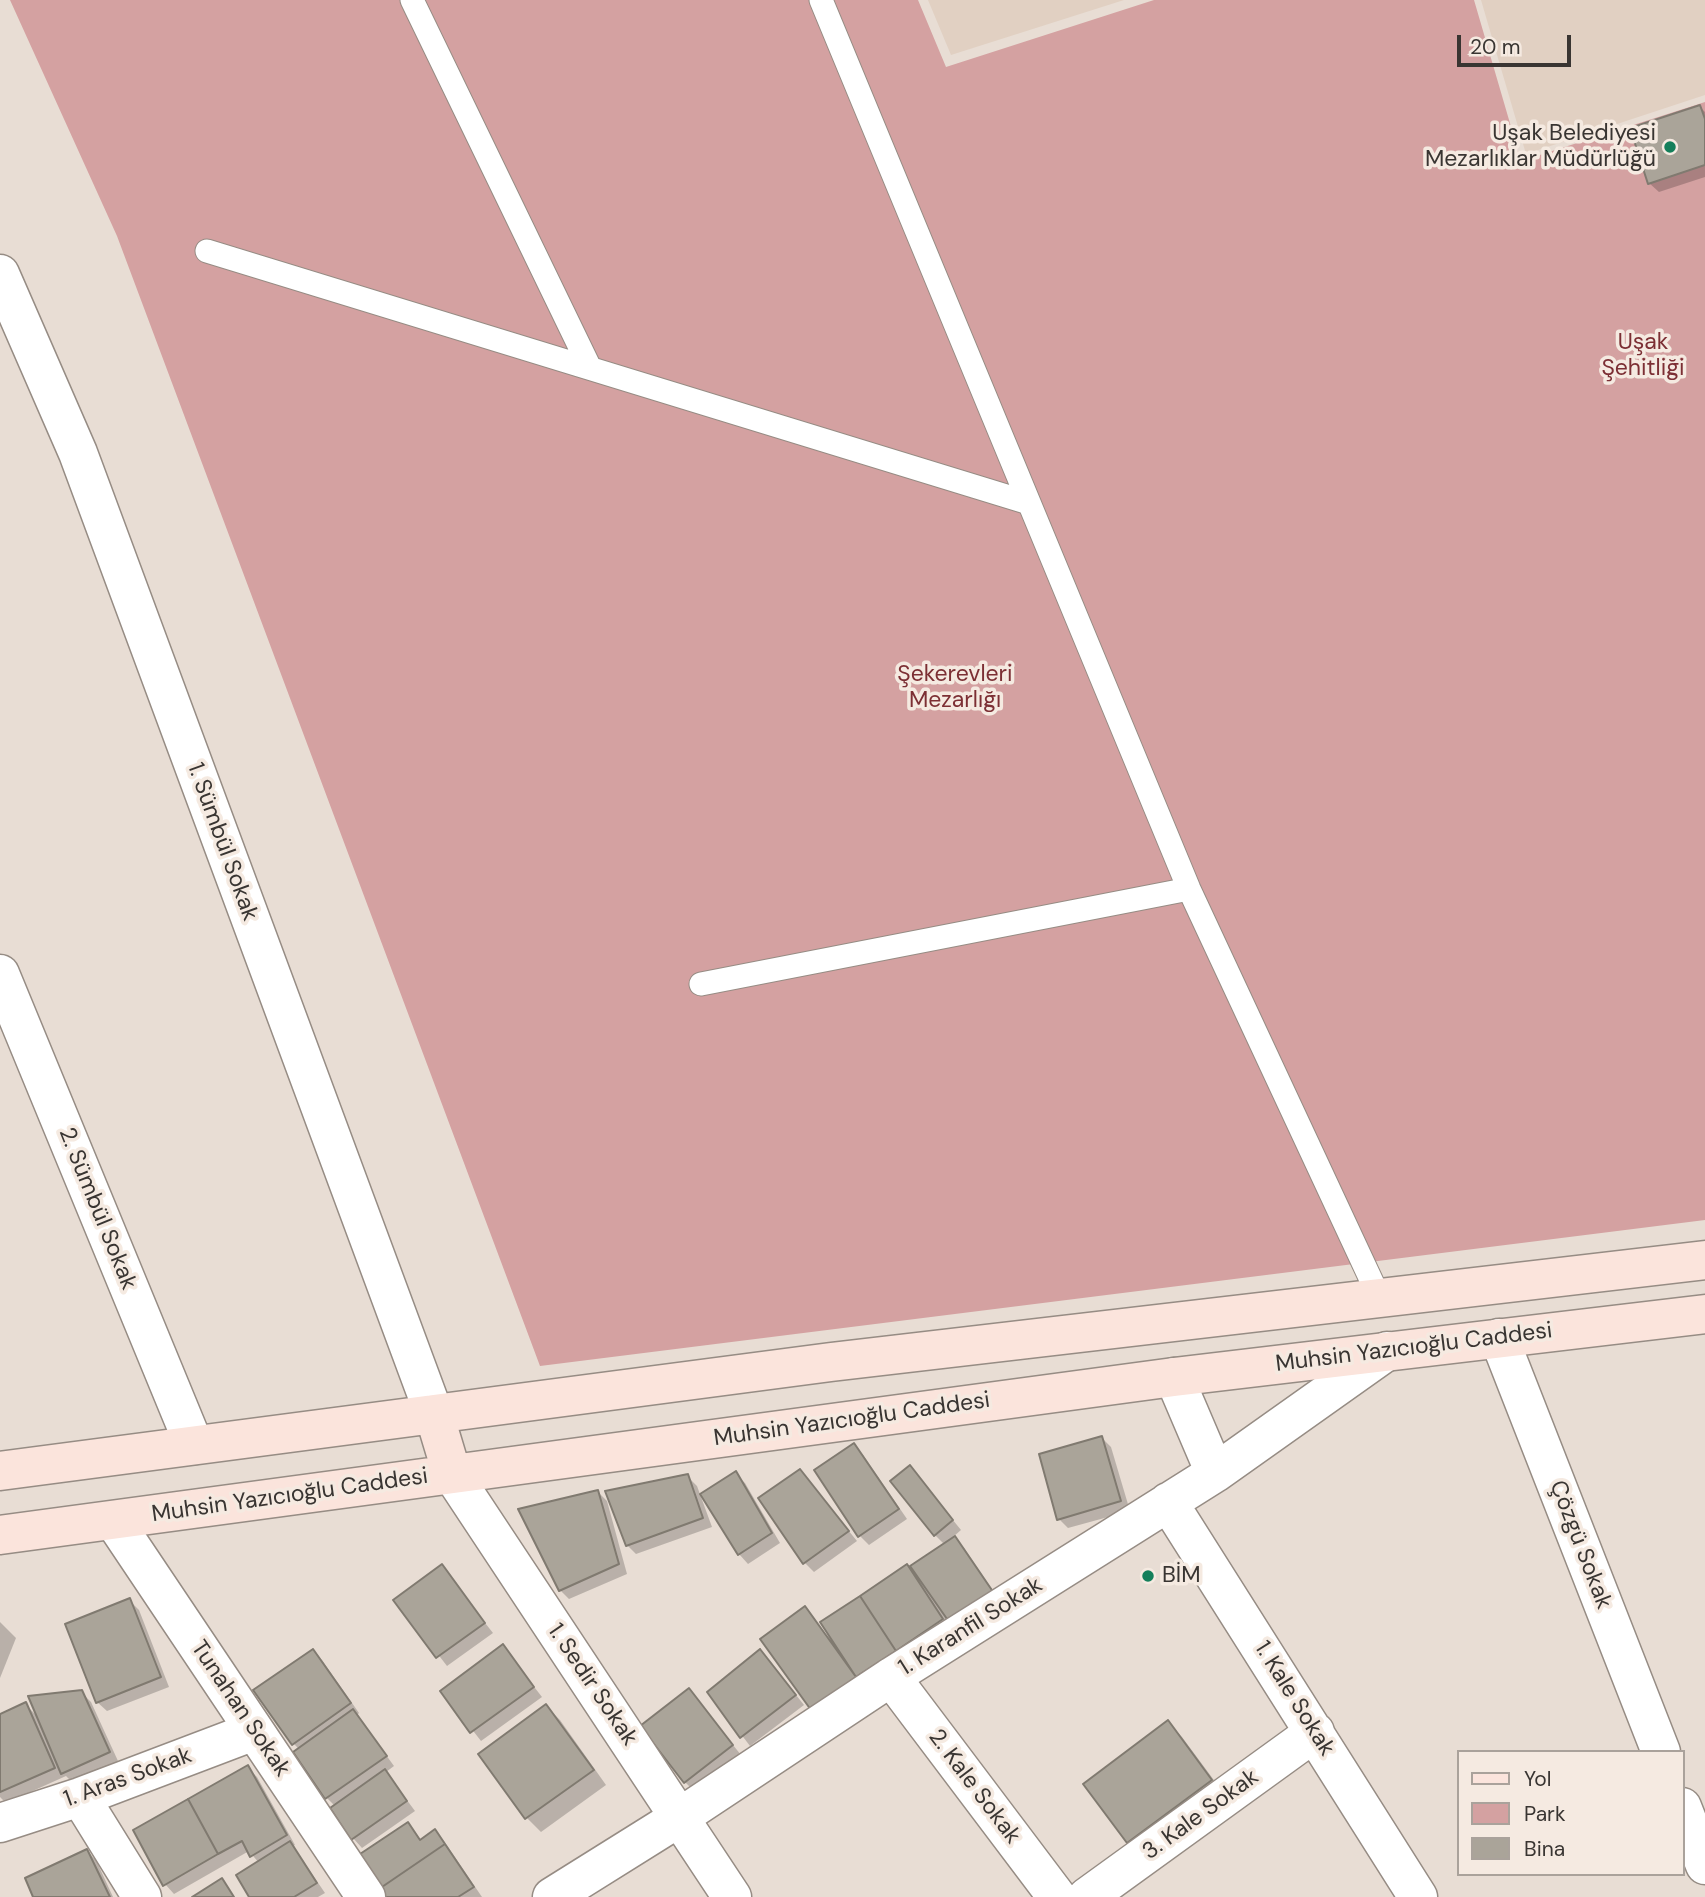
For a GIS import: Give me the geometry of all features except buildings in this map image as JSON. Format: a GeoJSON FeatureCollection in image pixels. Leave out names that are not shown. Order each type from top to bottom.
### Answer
{"type":"FeatureCollection","features":[{"type":"Feature","properties":{"kind":"street","name":"1. Sümbül Sokak"},"geometry":{"type":"LineString","coordinates":[[0,274],[78,453],[434,1414]]}},
{"type":"Feature","properties":{"kind":"street","name":"2. Sümbül Sokak"},"geometry":{"type":"LineString","coordinates":[[0,974],[194,1445]]}},
{"type":"Feature","properties":{"kind":"street"},"geometry":{"type":"LineString","coordinates":[[0,1471],[831,1362],[1705,1260]]}},
{"type":"Feature","properties":{"kind":"street"},"geometry":{"type":"LineString","coordinates":[[1380,1299],[1387,1351]]}},
{"type":"Feature","properties":{"kind":"street","name":"Muhsin Yazıcıoğlu Caddesi"},"geometry":{"type":"LineString","coordinates":[[0,1535],[1174,1377],[1705,1314]]}},
{"type":"Feature","properties":{"kind":"street","name":"Çözgü Sokak"},"geometry":{"type":"LineString","coordinates":[[1499,1338],[1660,1750]]}},
{"type":"Feature","properties":{"kind":"street","name":"1. Karanfil Sokak"},"geometry":{"type":"LineString","coordinates":[[552,1897],[891,1677],[1215,1474],[1387,1351]]}},
{"type":"Feature","properties":{"kind":"street"},"geometry":{"type":"LineString","coordinates":[[1174,1377],[1215,1474]]}},
{"type":"Feature","properties":{"kind":"street"},"geometry":{"type":"LineString","coordinates":[[434,1414],[452,1474]]}},
{"type":"Feature","properties":{"kind":"street","name":"1. Sedir Sokak"},"geometry":{"type":"LineString","coordinates":[[452,1474],[732,1897]]}},
{"type":"Feature","properties":{"kind":"street","name":"1. Kale Sokak"},"geometry":{"type":"LineString","coordinates":[[1168,1502],[1418,1897]]}},
{"type":"Feature","properties":{"kind":"street","name":"Tunahan Sokak"},"geometry":{"type":"LineString","coordinates":[[114,1521],[366,1897]]}},
{"type":"Feature","properties":{"kind":"street","name":"2. Kale Sokak"},"geometry":{"type":"LineString","coordinates":[[891,1677],[1057,1897]]}},
{"type":"Feature","properties":{"kind":"street","name":"1. Aras Sokak"},"geometry":{"type":"LineString","coordinates":[[0,1823],[80,1797],[254,1731]]}},
{"type":"Feature","properties":{"kind":"street","name":"3. Kale Sokak"},"geometry":{"type":"LineString","coordinates":[[1087,1897],[1315,1732]]}},
{"type":"Feature","properties":{"kind":"street"},"geometry":{"type":"LineString","coordinates":[[80,1797],[142,1897]]}},
{"type":"Feature","properties":{"kind":"street"},"geometry":{"type":"LineString","coordinates":[[1684,1812],[1705,1865]]}},
{"type":"Feature","properties":{"kind":"lane"},"geometry":{"type":"LineString","coordinates":[[412,0],[590,368]]}},
{"type":"Feature","properties":{"kind":"lane"},"geometry":{"type":"LineString","coordinates":[[821,0],[1189,889],[1380,1299]]}},
{"type":"Feature","properties":{"kind":"lane"},"geometry":{"type":"LineString","coordinates":[[207,251],[1029,503]]}},
{"type":"Feature","properties":{"kind":"lane"},"geometry":{"type":"LineString","coordinates":[[701,984],[1189,889]]}},
{"type":"Feature","properties":{"kind":"shaded area"},"geometry":{"type":"Polygon","coordinates":[[[928,0],[1124,0],[951,55],[928,0]]]}},
{"type":"Feature","properties":{"kind":"shaded area"},"geometry":{"type":"Polygon","coordinates":[[[1481,0],[1705,0],[1705,95],[1526,154],[1481,0]]]}},
{"type":"Feature","properties":{"kind":"green space","name":"Şekerevleri Mezarlığı"},"geometry":{"type":"Polygon","coordinates":[[[10,0],[918,0],[946,67],[1154,0],[1474,0],[1521,161],[1705,102],[1705,1220],[540,1366],[117,236],[10,0]]]}},
{"type":"Feature","properties":{"kind":"place","name":"Uşak Belediyesi Mezarlıklar Müdürlüğü"},"geometry":{"type":"Point","coordinates":[1670,147]}},
{"type":"Feature","properties":{"kind":"place","name":"BİM"},"geometry":{"type":"Point","coordinates":[1148,1576]}},
{"type":"Feature","properties":{"kind":"park label","name":"Uşak Şehitliği"},"geometry":{"type":"Point","coordinates":[1643,356]}}]}
